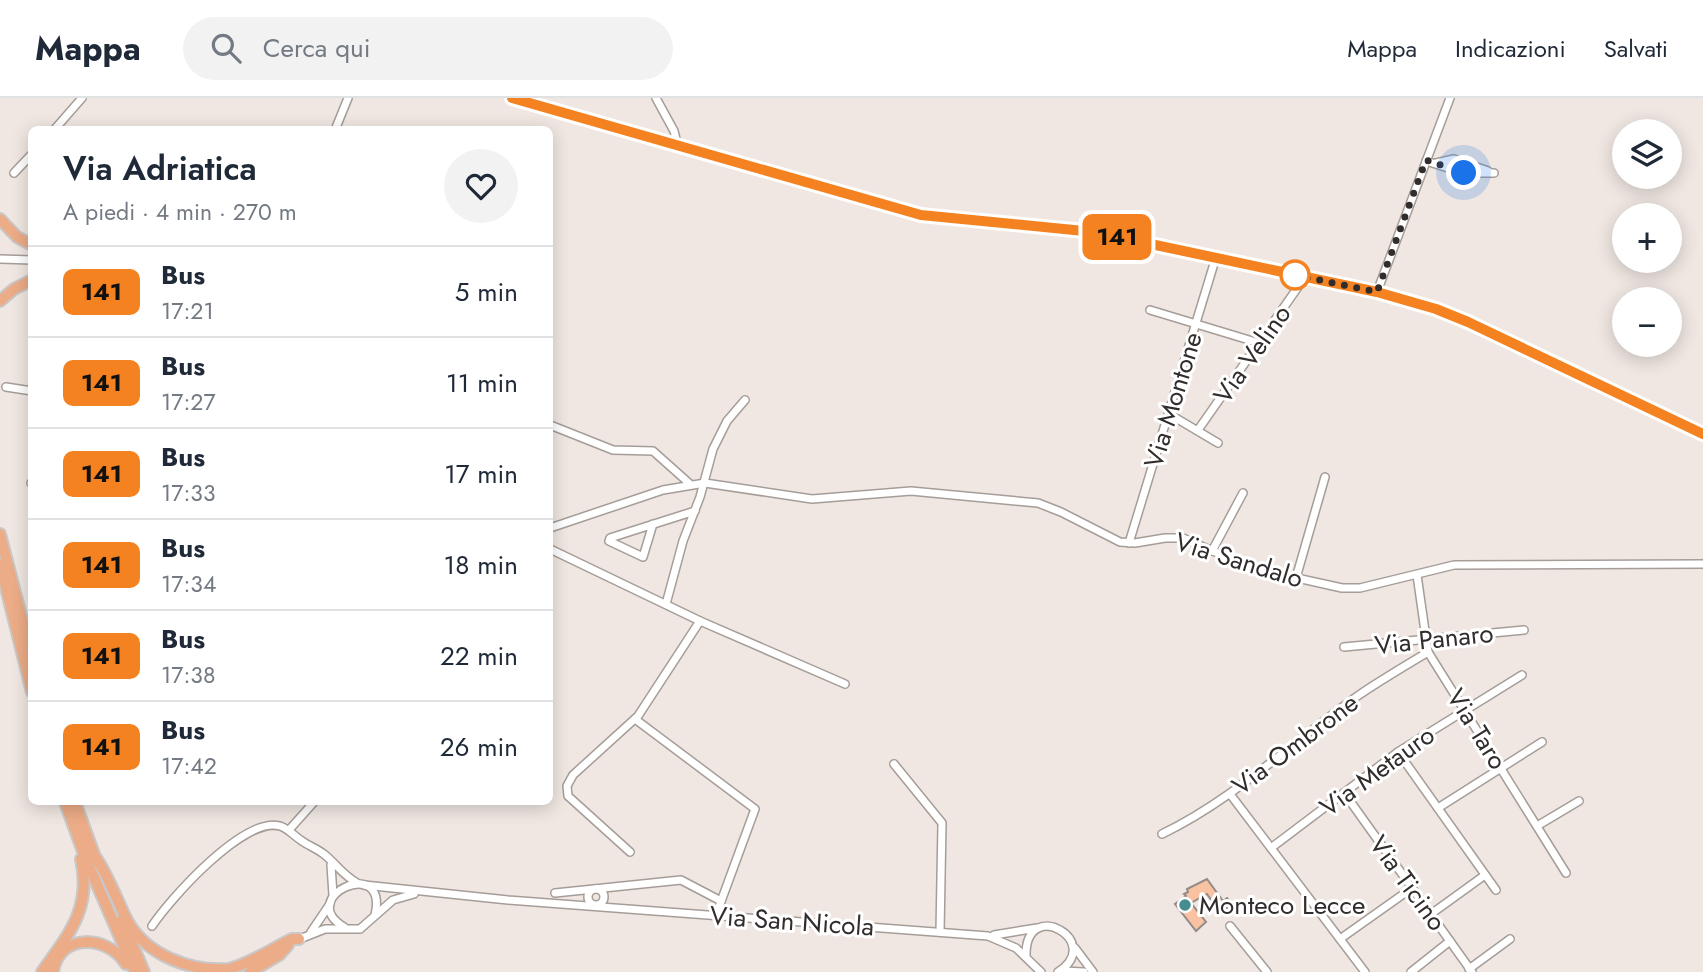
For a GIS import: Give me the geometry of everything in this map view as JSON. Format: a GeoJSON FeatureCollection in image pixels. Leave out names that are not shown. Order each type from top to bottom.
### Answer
{"type":"FeatureCollection","features":[{"type":"Feature","properties":{"kind":"highway"},"geometry":{"type":"LineString","coordinates":[[0,219],[17,237],[28,243]]}},
{"type":"Feature","properties":{"kind":"highway"},"geometry":{"type":"LineString","coordinates":[[0,301],[28,282]]}},
{"type":"Feature","properties":{"kind":"highway"},"geometry":{"type":"LineString","coordinates":[[0,534],[28,642]]}},
{"type":"Feature","properties":{"kind":"highway"},"geometry":{"type":"LineString","coordinates":[[0,564],[28,676]]}},
{"type":"Feature","properties":{"kind":"highway"},"geometry":{"type":"LineString","coordinates":[[69,805],[144,972]]}},
{"type":"Feature","properties":{"kind":"highway"},"geometry":{"type":"LineString","coordinates":[[42,972],[73,927],[84,898],[83,865],[69,805]]}},
{"type":"Feature","properties":{"kind":"highway"},"geometry":{"type":"LineString","coordinates":[[69,805],[85,857],[133,972]]}},
{"type":"Feature","properties":{"kind":"highway"},"geometry":{"type":"LineString","coordinates":[[94,855],[107,874],[134,929],[150,948],[174,962],[202,969],[228,969],[292,939],[303,937]]}},
{"type":"Feature","properties":{"kind":"highway"},"geometry":{"type":"LineString","coordinates":[[52,972],[58,957],[66,948],[87,941],[108,945],[133,972]]}},
{"type":"Feature","properties":{"kind":"highway"},"geometry":{"type":"LineString","coordinates":[[250,972],[279,955],[288,945]]}},
{"type":"Feature","properties":{"kind":"street"},"geometry":{"type":"LineString","coordinates":[[58,126],[82,98]]}},
{"type":"Feature","properties":{"kind":"street"},"geometry":{"type":"LineString","coordinates":[[337,126],[348,98]]}},
{"type":"Feature","properties":{"kind":"street"},"geometry":{"type":"LineString","coordinates":[[512,98],[921,215],[1094,232],[1377,292],[1436,309],[1468,322],[1703,434]]}},
{"type":"Feature","properties":{"kind":"street"},"geometry":{"type":"LineString","coordinates":[[656,98],[674,131],[678,147]]}},
{"type":"Feature","properties":{"kind":"street"},"geometry":{"type":"LineString","coordinates":[[1377,292],[1450,98]]}},
{"type":"Feature","properties":{"kind":"street"},"geometry":{"type":"LineString","coordinates":[[14,173],[28,158]]}},
{"type":"Feature","properties":{"kind":"street"},"geometry":{"type":"LineString","coordinates":[[1426,160],[1436,164],[1464,173],[1494,173],[1454,159],[1436,164]]}},
{"type":"Feature","properties":{"kind":"street","name":"Via Montone"},"geometry":{"type":"LineString","coordinates":[[1129,543],[1216,257]]}},
{"type":"Feature","properties":{"kind":"street"},"geometry":{"type":"LineString","coordinates":[[0,259],[28,260]]}},
{"type":"Feature","properties":{"kind":"street","name":"Via Velino"},"geometry":{"type":"LineString","coordinates":[[1198,430],[1305,277]]}},
{"type":"Feature","properties":{"kind":"street"},"geometry":{"type":"LineString","coordinates":[[1150,310],[1259,343]]}},
{"type":"Feature","properties":{"kind":"street"},"geometry":{"type":"LineString","coordinates":[[6,387],[28,390]]}},
{"type":"Feature","properties":{"kind":"street"},"geometry":{"type":"LineString","coordinates":[[666,604],[683,541],[705,483],[717,440],[745,400]]}},
{"type":"Feature","properties":{"kind":"street","name":"Via Velino"},"geometry":{"type":"LineString","coordinates":[[1169,414],[1218,443]]}},
{"type":"Feature","properties":{"kind":"street"},"geometry":{"type":"LineString","coordinates":[[553,426],[612,450],[653,451],[690,484]]}},
{"type":"Feature","properties":{"kind":"street"},"geometry":{"type":"LineString","coordinates":[[1296,578],[1325,478]]}},
{"type":"Feature","properties":{"kind":"street","name":"Via Sandalo"},"geometry":{"type":"LineString","coordinates":[[553,527],[636,498],[690,484],[705,483],[812,499],[911,491],[1000,501],[1019,500],[1048,506],[1111,538],[1129,543],[1174,537],[1252,568],[1352,589],[1454,565],[1703,564]]}},
{"type":"Feature","properties":{"kind":"street"},"geometry":{"type":"LineString","coordinates":[[1212,551],[1243,493]]}},
{"type":"Feature","properties":{"kind":"street"},"geometry":{"type":"LineString","coordinates":[[653,524],[643,558],[609,541],[610,538],[653,524],[695,511]]}},
{"type":"Feature","properties":{"kind":"street"},"geometry":{"type":"LineString","coordinates":[[553,550],[700,621],[845,684]]}},
{"type":"Feature","properties":{"kind":"street","name":"Via Taro"},"geometry":{"type":"LineString","coordinates":[[1417,575],[1428,652],[1566,873]]}},
{"type":"Feature","properties":{"kind":"street"},"geometry":{"type":"LineString","coordinates":[[630,852],[571,798],[567,786],[573,775],[635,719],[700,621]]}},
{"type":"Feature","properties":{"kind":"street","name":"Via Panaro"},"geometry":{"type":"LineString","coordinates":[[1344,647],[1524,630]]}},
{"type":"Feature","properties":{"kind":"street","name":"Via Ombrone"},"geometry":{"type":"LineString","coordinates":[[1161,834],[1187,822],[1230,794],[1359,695],[1428,652]]}},
{"type":"Feature","properties":{"kind":"street","name":"Via Metauro"},"geometry":{"type":"LineString","coordinates":[[1271,848],[1398,752],[1522,676]]}},
{"type":"Feature","properties":{"kind":"street"},"geometry":{"type":"LineString","coordinates":[[635,719],[755,809],[716,915]]}},
{"type":"Feature","properties":{"kind":"street"},"geometry":{"type":"LineString","coordinates":[[1438,808],[1542,742]]}},
{"type":"Feature","properties":{"kind":"street"},"geometry":{"type":"LineString","coordinates":[[1398,752],[1496,890]]}},
{"type":"Feature","properties":{"kind":"street"},"geometry":{"type":"LineString","coordinates":[[894,764],[942,823],[940,932]]}},
{"type":"Feature","properties":{"kind":"street"},"geometry":{"type":"LineString","coordinates":[[1230,794],[1365,972]]}},
{"type":"Feature","properties":{"kind":"street","name":"Via Ticino"},"geometry":{"type":"LineString","coordinates":[[1345,794],[1471,970]]}},
{"type":"Feature","properties":{"kind":"street"},"geometry":{"type":"LineString","coordinates":[[1537,826],[1579,801]]}},
{"type":"Feature","properties":{"kind":"street"},"geometry":{"type":"LineString","coordinates":[[289,830],[311,805]]}},
{"type":"Feature","properties":{"kind":"street"},"geometry":{"type":"LineString","coordinates":[[152,926],[164,907],[227,848],[261,827],[276,825],[289,830],[328,858],[341,874],[360,884],[374,896],[374,916]]}},
{"type":"Feature","properties":{"kind":"street"},"geometry":{"type":"LineString","coordinates":[[328,858],[333,871],[333,917],[346,928]]}},
{"type":"Feature","properties":{"kind":"street"},"geometry":{"type":"LineString","coordinates":[[1431,914],[1485,875]]}},
{"type":"Feature","properties":{"kind":"street","name":"Via San Nicola"},"geometry":{"type":"LineString","coordinates":[[555,892],[681,880],[721,901]]}},
{"type":"Feature","properties":{"kind":"street"},"geometry":{"type":"LineString","coordinates":[[238,972],[303,937],[321,920],[332,899],[343,886],[360,884]]}},
{"type":"Feature","properties":{"kind":"street","name":"Via San Nicola"},"geometry":{"type":"LineString","coordinates":[[360,884],[428,893],[988,936],[1009,943],[1041,972]]}},
{"type":"Feature","properties":{"kind":"street"},"geometry":{"type":"LineString","coordinates":[[595,888],[604,893],[604,899],[596,905]]}},
{"type":"Feature","properties":{"kind":"street"},"geometry":{"type":"LineString","coordinates":[[1340,939],[1412,888]]}},
{"type":"Feature","properties":{"kind":"street","name":"Via San Nicola"},"geometry":{"type":"LineString","coordinates":[[303,937],[325,929],[360,929],[398,897],[428,893]]}},
{"type":"Feature","properties":{"kind":"street"},"geometry":{"type":"LineString","coordinates":[[1230,926],[1266,972]]}},
{"type":"Feature","properties":{"kind":"street"},"geometry":{"type":"LineString","coordinates":[[1032,972],[1027,960],[1028,938],[1041,927],[1061,929],[1093,972]]}},
{"type":"Feature","properties":{"kind":"street","name":"Via San Nicola"},"geometry":{"type":"LineString","coordinates":[[988,936],[1041,927]]}},
{"type":"Feature","properties":{"kind":"street"},"geometry":{"type":"LineString","coordinates":[[1471,970],[1510,939]]}},
{"type":"Feature","properties":{"kind":"street"},"geometry":{"type":"LineString","coordinates":[[1410,972],[1450,941]]}},
{"type":"Feature","properties":{"kind":"street"},"geometry":{"type":"LineString","coordinates":[[1058,972],[1070,961],[1072,943]]}},
{"type":"Feature","properties":{"kind":"street"},"geometry":{"type":"LineString","coordinates":[[1058,972],[1084,972]]}},
{"type":"Feature","properties":{"kind":"building","name":"Monteco Lecce"},"geometry":{"type":"Polygon","coordinates":[[[1207,879],[1223,901],[1227,898],[1232,904],[1220,913],[1207,894],[1191,903],[1206,922],[1196,931],[1175,904],[1186,896],[1184,894],[1188,892],[1187,889],[1207,879]]]}},
{"type":"Feature","properties":{"kind":"bus line","name":"141"},"geometry":{"type":"LineString","coordinates":[[512,98],[921,215],[1094,232],[1377,292],[1416,303],[1468,322],[1703,434]]}},
{"type":"Feature","properties":{"kind":"place","name":"Monteco Lecce"},"geometry":{"type":"Point","coordinates":[1185,905]}},
{"type":"Feature","properties":{"kind":"route"},"geometry":{"type":"LineString","coordinates":[[1295,275],[1377,292],[1426,160],[1464,173]]}}]}
